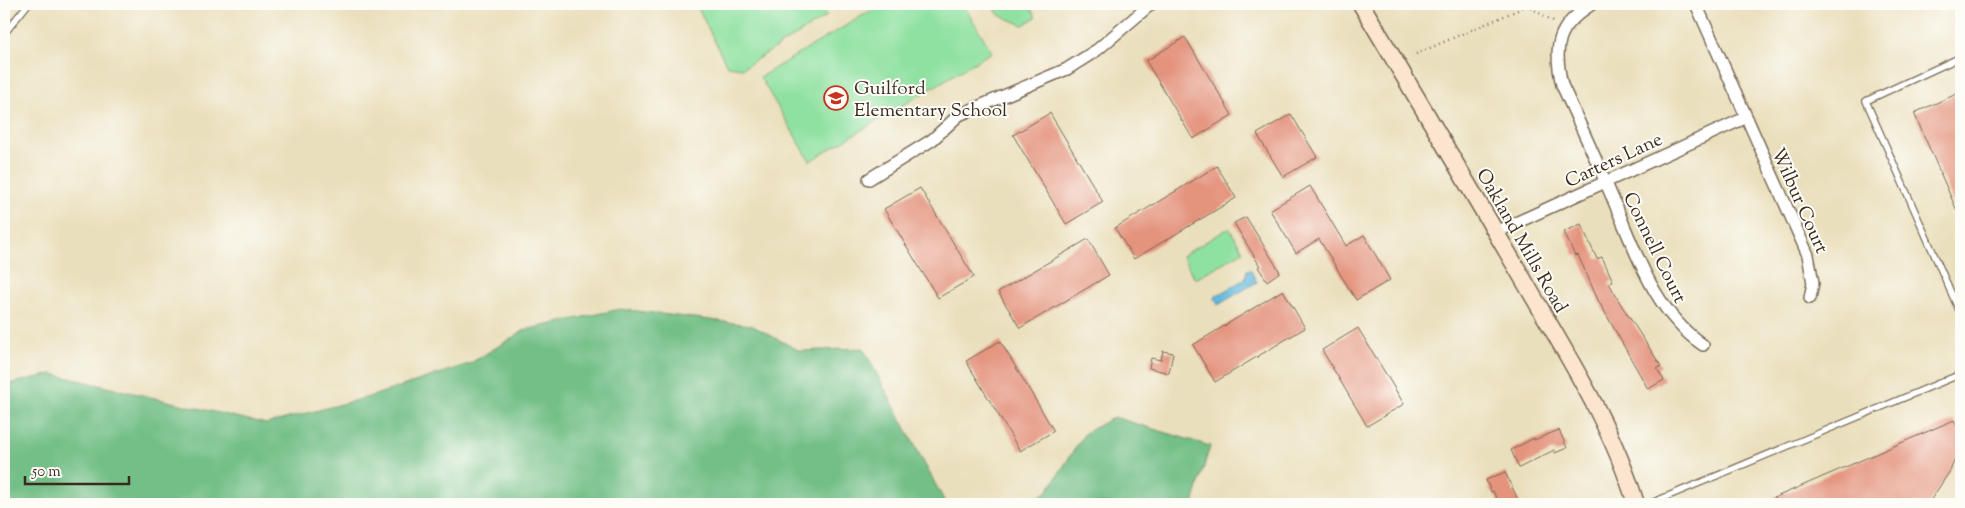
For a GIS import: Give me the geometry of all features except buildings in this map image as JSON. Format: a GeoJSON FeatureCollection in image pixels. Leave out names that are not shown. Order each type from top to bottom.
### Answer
{"type":"FeatureCollection","features":[{"type":"Feature","properties":{"kind":"street"},"geometry":{"type":"LineString","coordinates":[[869,179],[932,140],[959,115],[1083,60],[1151,4]]}},
{"type":"Feature","properties":{"kind":"street","name":"Oakland Mills Road"},"geometry":{"type":"LineString","coordinates":[[1361,4],[1496,232],[1597,410],[1615,447],[1636,504]]}},
{"type":"Feature","properties":{"kind":"street"},"geometry":{"type":"LineString","coordinates":[[1565,27],[1576,14],[1592,4]]}},
{"type":"Feature","properties":{"kind":"street","name":"Wilbur Court"},"geometry":{"type":"LineString","coordinates":[[1696,4],[1745,118],[1808,255],[1813,283],[1810,298]]}},
{"type":"Feature","properties":{"kind":"street","name":"Connell Court"},"geometry":{"type":"LineString","coordinates":[[1565,27],[1560,38],[1557,53],[1562,85],[1647,276],[1674,321],[1688,335],[1703,345]]}},
{"type":"Feature","properties":{"kind":"street","name":"Carters Lane"},"geometry":{"type":"LineString","coordinates":[[1496,232],[1745,118]]}},
{"type":"Feature","properties":{"kind":"lane"},"geometry":{"type":"LineString","coordinates":[[4,34],[28,4]]}},
{"type":"Feature","properties":{"kind":"lane"},"geometry":{"type":"LineString","coordinates":[[1961,57],[1866,101],[1961,315]]}},
{"type":"Feature","properties":{"kind":"lane"},"geometry":{"type":"LineString","coordinates":[[1649,504],[1961,374]]}},
{"type":"Feature","properties":{"kind":"path"},"geometry":{"type":"LineString","coordinates":[[1416,54],[1528,6],[1565,27]]}},
{"type":"Feature","properties":{"kind":"green space"},"geometry":{"type":"Polygon","coordinates":[[[696,4],[819,4],[827,16],[743,68],[727,66],[696,4]]]}},
{"type":"Feature","properties":{"kind":"green space"},"geometry":{"type":"Polygon","coordinates":[[[882,4],[963,4],[992,52],[810,161],[760,77],[882,4]]]}},
{"type":"Feature","properties":{"kind":"green space"},"geometry":{"type":"Polygon","coordinates":[[[992,4],[1028,4],[1036,17],[1023,25],[999,15],[992,4]]]}},
{"type":"Feature","properties":{"kind":"green space"},"geometry":{"type":"Polygon","coordinates":[[[1229,228],[1243,251],[1195,279],[1182,256],[1229,228]]]}},
{"type":"Feature","properties":{"kind":"green space"},"geometry":{"type":"Polygon","coordinates":[[[620,309],[751,325],[800,351],[863,348],[946,504],[4,504],[4,385],[52,374],[266,424],[372,396],[469,364],[525,330],[620,309]]]}},
{"type":"Feature","properties":{"kind":"green space"},"geometry":{"type":"Polygon","coordinates":[[[1114,417],[1210,446],[1193,504],[1024,504],[1047,492],[1085,433],[1114,417]]]}},
{"type":"Feature","properties":{"kind":"water"},"geometry":{"type":"Polygon","coordinates":[[[1250,269],[1257,282],[1218,305],[1214,297],[1245,279],[1247,270],[1250,269]]]}},
{"type":"Feature","properties":{"kind":"waterway"},"geometry":{"type":"LineString","coordinates":[[1235,504],[1238,501]]}},
{"type":"Feature","properties":{"kind":"place","name":"Guilford Elementary School"},"geometry":{"type":"Point","coordinates":[836,98]}}]}
